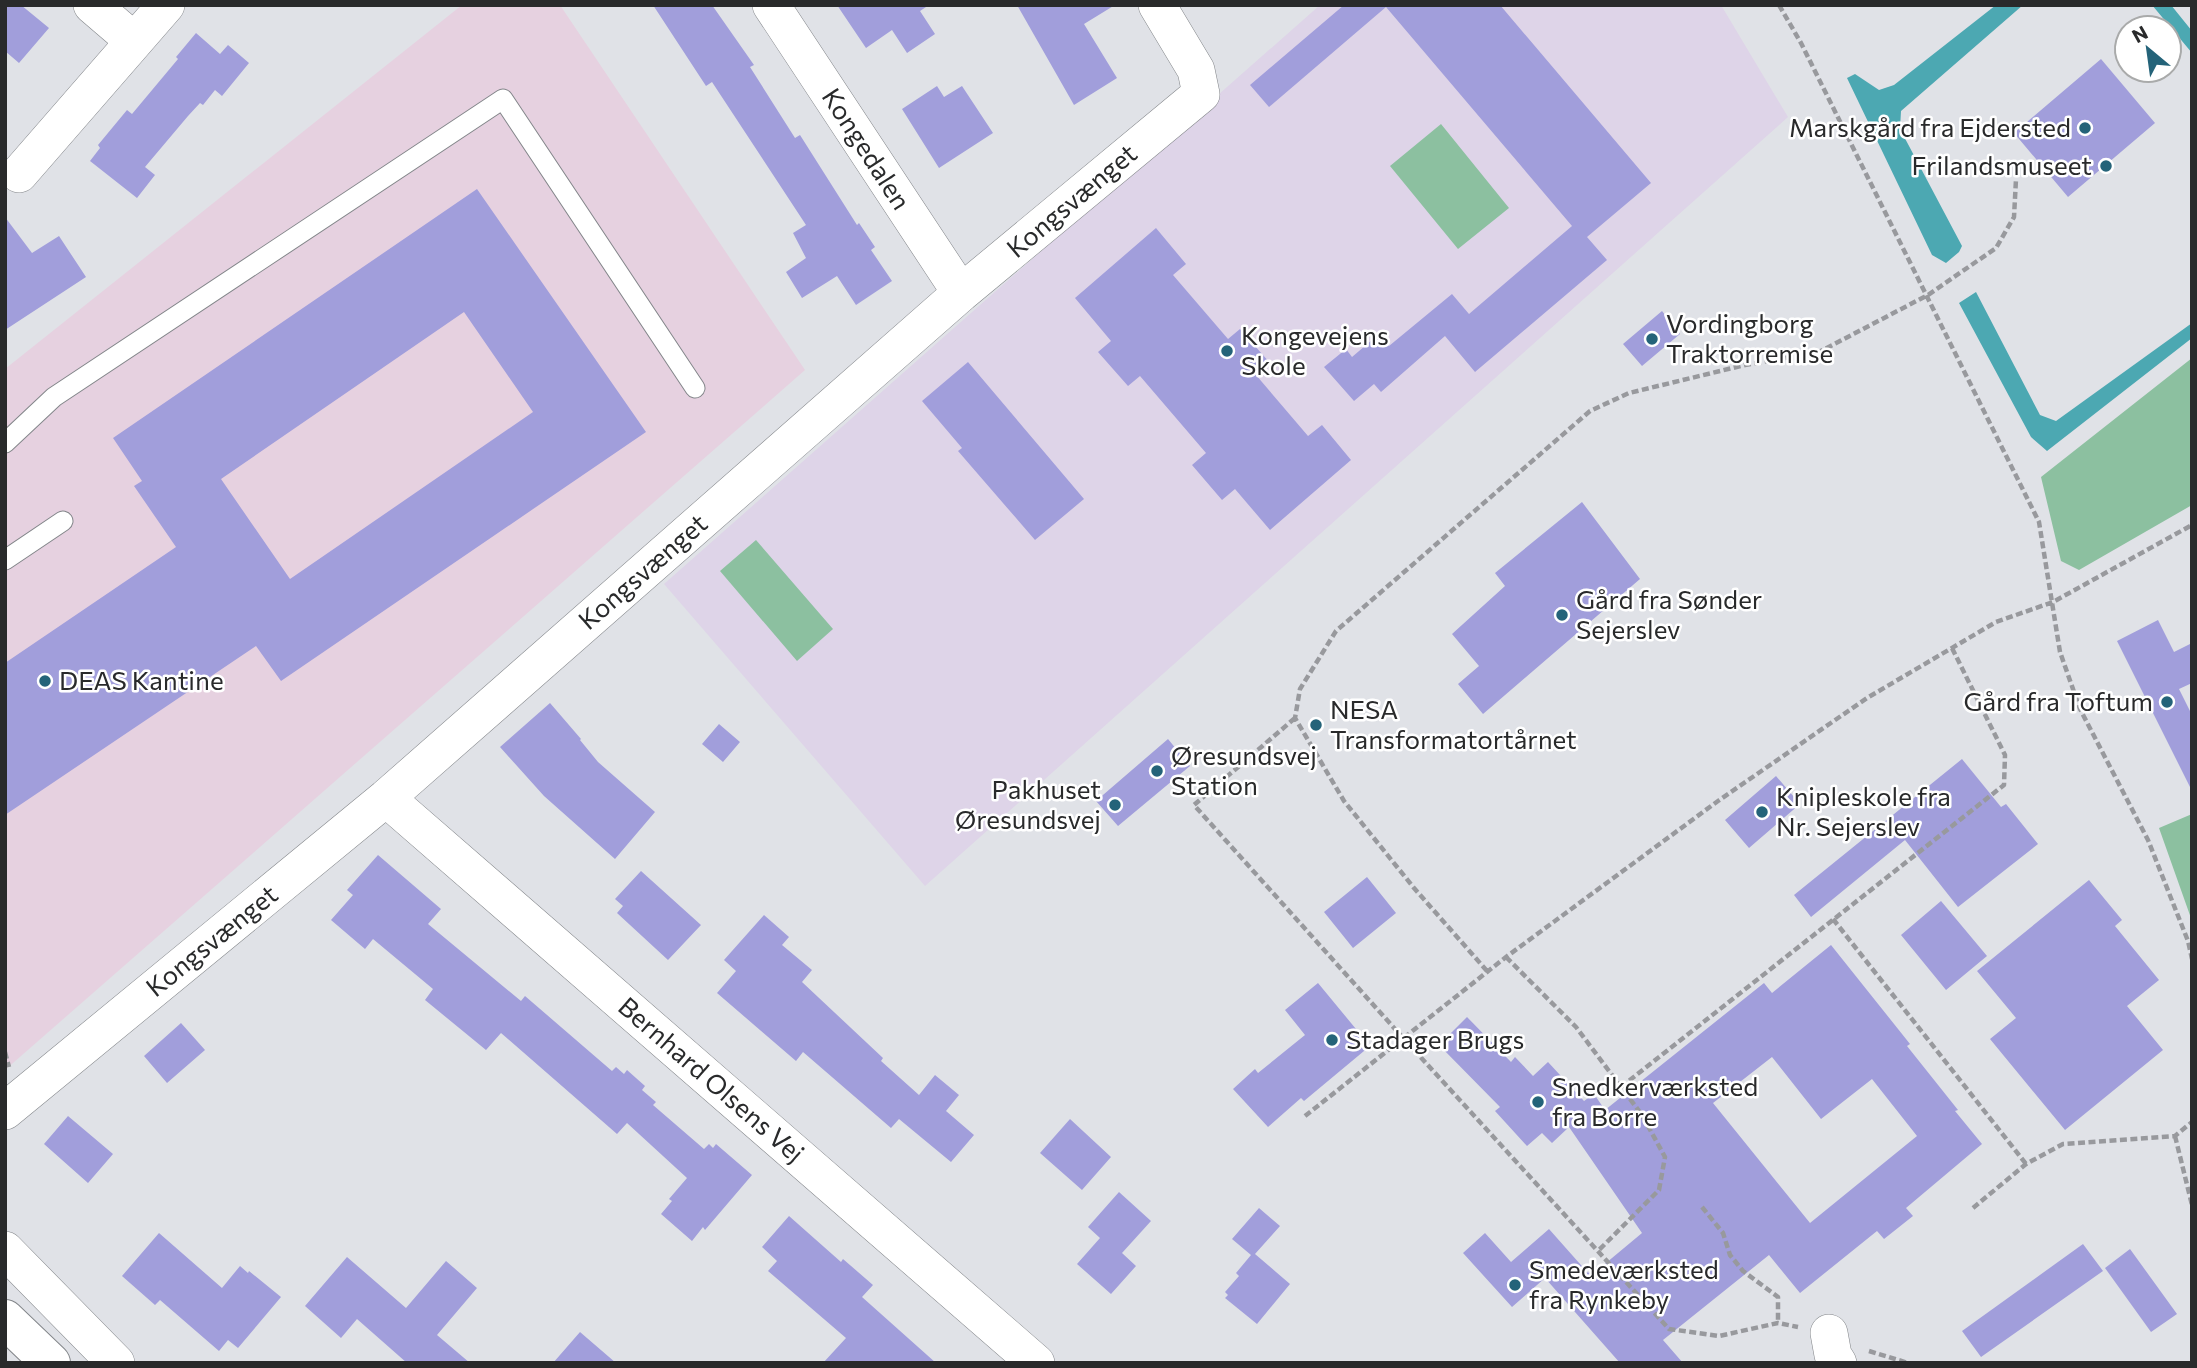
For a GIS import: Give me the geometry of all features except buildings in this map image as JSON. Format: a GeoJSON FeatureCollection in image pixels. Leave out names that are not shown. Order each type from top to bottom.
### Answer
{"type":"FeatureCollection","features":[{"type":"Feature","properties":{"kind":"main road"},"geometry":{"type":"LineString","coordinates":[[5,1319],[51,1363]]}},
{"type":"Feature","properties":{"kind":"street"},"geometry":{"type":"LineString","coordinates":[[92,5],[134,41]]}},
{"type":"Feature","properties":{"kind":"street"},"geometry":{"type":"LineString","coordinates":[[19,174],[166,5]]}},
{"type":"Feature","properties":{"kind":"street","name":"Kongedalen"},"geometry":{"type":"LineString","coordinates":[[772,5],[961,293]]}},
{"type":"Feature","properties":{"kind":"street","name":"Kongsvænget"},"geometry":{"type":"LineString","coordinates":[[5,1111],[386,798],[961,293],[1201,93],[1196,70],[1157,5]]}},
{"type":"Feature","properties":{"kind":"street","name":"Bernhard Olsens Vej"},"geometry":{"type":"LineString","coordinates":[[386,798],[1036,1363]]}},
{"type":"Feature","properties":{"kind":"street"},"geometry":{"type":"LineString","coordinates":[[5,1250],[117,1363]]}},
{"type":"Feature","properties":{"kind":"lane"},"geometry":{"type":"LineString","coordinates":[[5,443],[54,397],[503,99],[695,388]]}},
{"type":"Feature","properties":{"kind":"lane"},"geometry":{"type":"LineString","coordinates":[[5,560],[63,521]]}},
{"type":"Feature","properties":{"kind":"path"},"geometry":{"type":"LineString","coordinates":[[1779,5],[1801,43],[1928,295],[2039,522],[2060,652],[2080,709],[2148,840],[2188,941],[2192,959]]}},
{"type":"Feature","properties":{"kind":"path"},"geometry":{"type":"LineString","coordinates":[[1833,1348],[1778,1323],[1719,1336],[1669,1329],[1194,805],[1295,718],[1300,689],[1336,631],[1590,411],[1629,393],[1745,365],[1819,352],[1928,295],[1996,248],[2014,217],[2017,179]]}},
{"type":"Feature","properties":{"kind":"path"},"geometry":{"type":"LineString","coordinates":[[1305,1116],[1487,971],[1718,801],[1867,698],[1996,622],[2053,602],[2192,525]]}},
{"type":"Feature","properties":{"kind":"path"},"geometry":{"type":"LineString","coordinates":[[1621,1087],[2004,785],[2005,755],[1952,648]]}},
{"type":"Feature","properties":{"kind":"path"},"geometry":{"type":"LineString","coordinates":[[1295,718],[1344,801],[1414,888],[1487,971]]}},
{"type":"Feature","properties":{"kind":"path"},"geometry":{"type":"LineString","coordinates":[[1833,919],[2026,1164]]}},
{"type":"Feature","properties":{"kind":"path"},"geometry":{"type":"LineString","coordinates":[[1506,957],[1576,1027],[1642,1115],[1665,1157],[1659,1190],[1599,1250]]}},
{"type":"Feature","properties":{"kind":"path"},"geometry":{"type":"LineString","coordinates":[[1973,1208],[2026,1164],[2063,1144],[2175,1136],[2192,1122]]}},
{"type":"Feature","properties":{"kind":"path"},"geometry":{"type":"LineString","coordinates":[[2175,1136],[2192,1205]]}},
{"type":"Feature","properties":{"kind":"path"},"geometry":{"type":"LineString","coordinates":[[1702,1207],[1723,1233],[1730,1255],[1742,1271],[1777,1297],[1778,1323]]}},
{"type":"Feature","properties":{"kind":"shaded area"},"geometry":{"type":"Polygon","coordinates":[[[462,5],[560,5],[805,370],[5,1070],[5,369],[462,5]]]}},
{"type":"Feature","properties":{"kind":"shaded area","name":"Kongevejens Skole"},"geometry":{"type":"Polygon","coordinates":[[[1320,5],[1721,5],[1788,117],[925,886],[664,584],[1320,5]]]}},
{"type":"Feature","properties":{"kind":"green space"},"geometry":{"type":"Polygon","coordinates":[[[1441,124],[1509,208],[1458,249],[1390,166],[1441,124]]]}},
{"type":"Feature","properties":{"kind":"green space"},"geometry":{"type":"Polygon","coordinates":[[[2192,358],[2192,505],[2079,570],[2061,561],[2041,477],[2192,358]]]}},
{"type":"Feature","properties":{"kind":"green space"},"geometry":{"type":"Polygon","coordinates":[[[756,540],[833,629],[797,661],[720,571],[756,540]]]}},
{"type":"Feature","properties":{"kind":"green space"},"geometry":{"type":"Polygon","coordinates":[[[2192,814],[2192,921],[2159,828],[2192,814]]]}},
{"type":"Feature","properties":{"kind":"water"},"geometry":{"type":"Polygon","coordinates":[[[1996,5],[2023,5],[1901,111],[1900,129],[1962,246],[1946,263],[1932,255],[1847,78],[1855,74],[1879,90],[1894,85],[1996,5]]]}},
{"type":"Feature","properties":{"kind":"water"},"geometry":{"type":"Polygon","coordinates":[[[2152,5],[2171,5],[2178,14],[2160,14],[2152,5]]]}},
{"type":"Feature","properties":{"kind":"water"},"geometry":{"type":"Polygon","coordinates":[[[2183,20],[2192,31],[2192,53],[2183,42],[2183,20]]]}},
{"type":"Feature","properties":{"kind":"water"},"geometry":{"type":"Polygon","coordinates":[[[1976,292],[2040,415],[2056,421],[2192,323],[2192,338],[2047,451],[2031,437],[1959,303],[1976,292]]]}},
{"type":"Feature","properties":{"kind":"place","name":"Marskgård fra Ejdersted"},"geometry":{"type":"Point","coordinates":[2085,128]}},
{"type":"Feature","properties":{"kind":"place","name":"Frilandsmuseet"},"geometry":{"type":"Point","coordinates":[2106,166]}},
{"type":"Feature","properties":{"kind":"place","name":"Vordingborg Traktorremise"},"geometry":{"type":"Point","coordinates":[1652,339]}},
{"type":"Feature","properties":{"kind":"place","name":"Kongevejens Skole"},"geometry":{"type":"Point","coordinates":[1227,351]}},
{"type":"Feature","properties":{"kind":"place","name":"Gård fra Sønder Sejerslev"},"geometry":{"type":"Point","coordinates":[1562,615]}},
{"type":"Feature","properties":{"kind":"place","name":"DEAS Kantine"},"geometry":{"type":"Point","coordinates":[45,681]}},
{"type":"Feature","properties":{"kind":"place","name":"Gård fra Toftum"},"geometry":{"type":"Point","coordinates":[2167,702]}},
{"type":"Feature","properties":{"kind":"place","name":"NESA Transformatortårnet"},"geometry":{"type":"Point","coordinates":[1316,725]}},
{"type":"Feature","properties":{"kind":"place","name":"Øresundsvej Station"},"geometry":{"type":"Point","coordinates":[1157,771]}},
{"type":"Feature","properties":{"kind":"place","name":"Pakhuset Øresundsvej"},"geometry":{"type":"Point","coordinates":[1115,805]}},
{"type":"Feature","properties":{"kind":"place","name":"Knipleskole fra Nr. Sejerslev"},"geometry":{"type":"Point","coordinates":[1762,812]}},
{"type":"Feature","properties":{"kind":"place","name":"Stadager Brugs"},"geometry":{"type":"Point","coordinates":[1332,1040]}},
{"type":"Feature","properties":{"kind":"place","name":"Snedkerværksted fra Borre"},"geometry":{"type":"Point","coordinates":[1538,1102]}},
{"type":"Feature","properties":{"kind":"place","name":"Smedeværksted fra Rynkeby"},"geometry":{"type":"Point","coordinates":[1515,1285]}}]}
